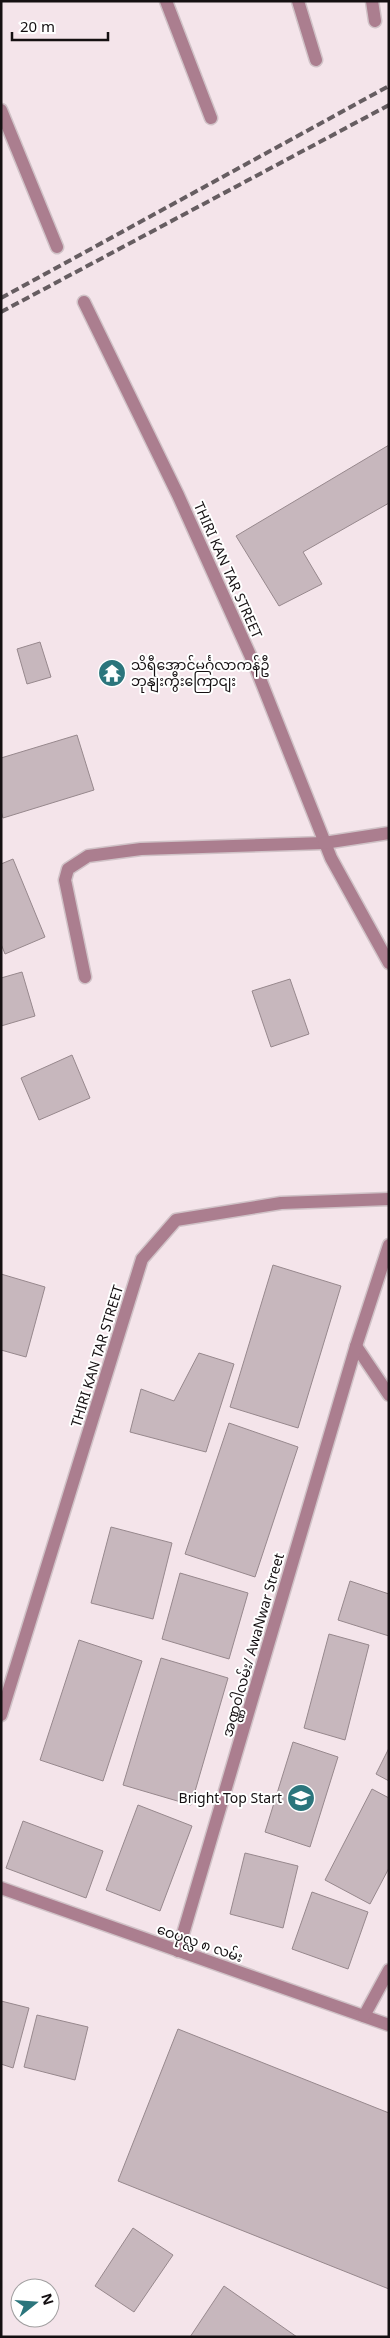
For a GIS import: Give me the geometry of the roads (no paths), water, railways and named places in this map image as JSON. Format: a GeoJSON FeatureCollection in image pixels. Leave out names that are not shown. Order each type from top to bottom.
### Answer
{"type":"FeatureCollection","features":[{"type":"Feature","properties":{"kind":"street"},"geometry":{"type":"LineString","coordinates":[[166,1],[212,118]]}},
{"type":"Feature","properties":{"kind":"street"},"geometry":{"type":"LineString","coordinates":[[298,1],[316,60]]}},
{"type":"Feature","properties":{"kind":"street"},"geometry":{"type":"LineString","coordinates":[[372,1],[375,22]]}},
{"type":"Feature","properties":{"kind":"street"},"geometry":{"type":"LineString","coordinates":[[1,110],[57,247]]}},
{"type":"Feature","properties":{"kind":"street","name":"THIRI KAN TAR STREET"},"geometry":{"type":"LineString","coordinates":[[84,302],[178,494],[255,666],[331,858],[389,963]]}},
{"type":"Feature","properties":{"kind":"street"},"geometry":{"type":"LineString","coordinates":[[85,977],[65,880],[68,869],[88,856],[141,850],[324,842],[389,833]]}},
{"type":"Feature","properties":{"kind":"street","name":"THIRI KAN TAR STREET"},"geometry":{"type":"LineString","coordinates":[[1,1716],[142,1259],[176,1220],[281,1203],[389,1199]]}},
{"type":"Feature","properties":{"kind":"street","name":"အဏ္ဏဝါလမ်း/ AwaNwar Street"},"geometry":{"type":"LineString","coordinates":[[178,1951],[356,1346],[389,1245]]}},
{"type":"Feature","properties":{"kind":"street"},"geometry":{"type":"LineString","coordinates":[[356,1346],[389,1395]]}},
{"type":"Feature","properties":{"kind":"street","name":"ဝေပုလ္လ ၈ လမ်း"},"geometry":{"type":"LineString","coordinates":[[1,1888],[389,2025]]}},
{"type":"Feature","properties":{"kind":"street"},"geometry":{"type":"LineString","coordinates":[[364,2016],[389,1970]]}},
{"type":"Feature","properties":{"kind":"railway"},"geometry":{"type":"LineString","coordinates":[[1,298],[389,86]]}},
{"type":"Feature","properties":{"kind":"railway"},"geometry":{"type":"LineString","coordinates":[[1,312],[389,105]]}},
{"type":"Feature","properties":{"kind":"place","name":"သိရီအောင်မင်္ဂလာကန်ဦ ဘုနျးကွီးကြောငျး"},"geometry":{"type":"Point","coordinates":[112,673]}},
{"type":"Feature","properties":{"kind":"place","name":"Bright Top Start"},"geometry":{"type":"Point","coordinates":[301,1798]}}]}
